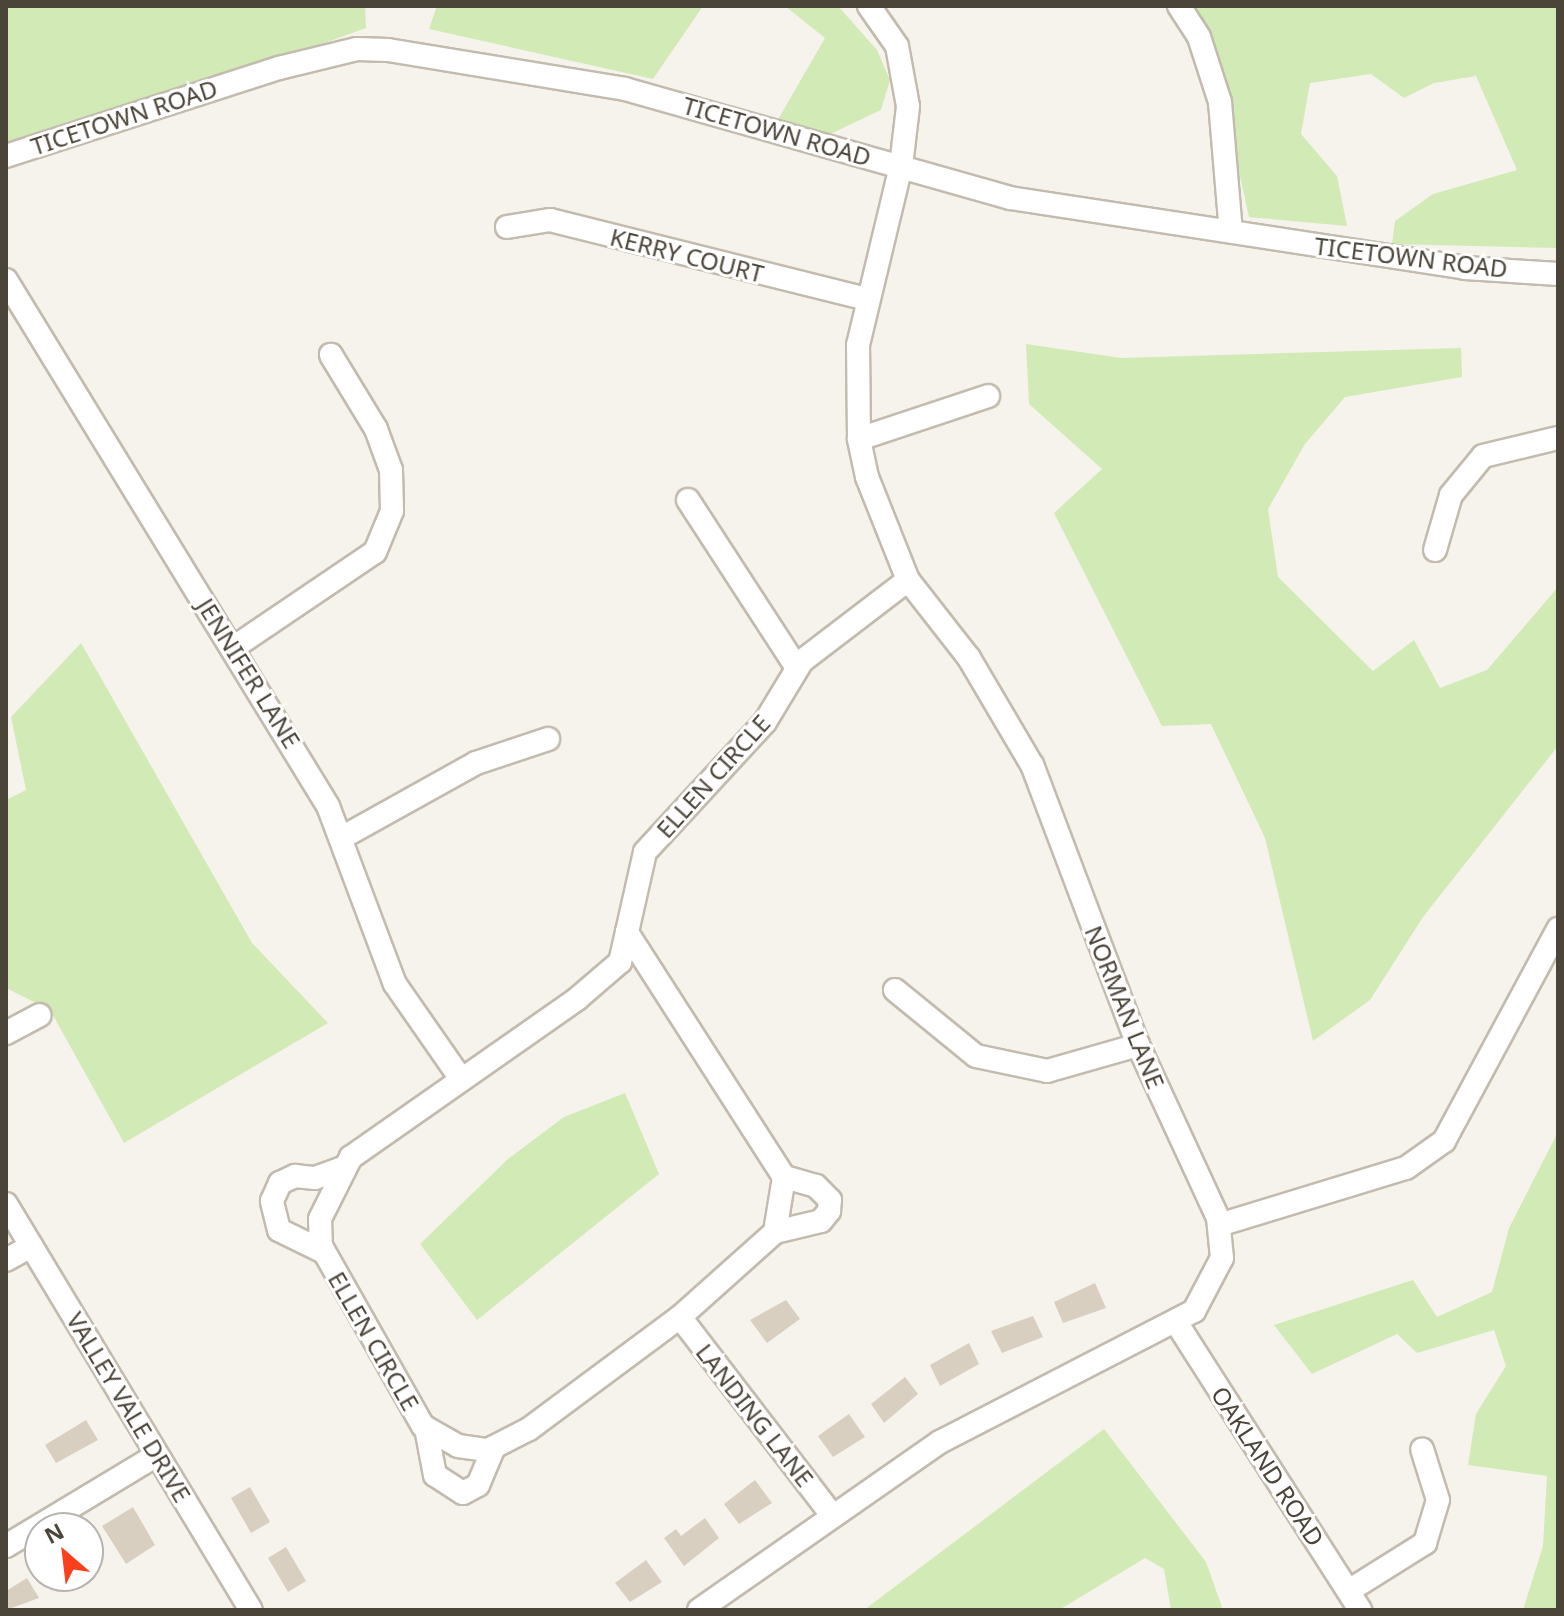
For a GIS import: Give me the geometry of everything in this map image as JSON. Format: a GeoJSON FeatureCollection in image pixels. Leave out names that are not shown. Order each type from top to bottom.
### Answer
{"type":"FeatureCollection","features":[{"type":"Feature","properties":{"kind":"street","name":"NORMAN LANE"},"geometry":{"type":"LineString","coordinates":[[699,1610],[831,1514],[940,1442],[1176,1322],[1210,1288],[1222,1258],[1219,1225],[1138,1045],[1032,765],[969,658],[908,580],[876,509],[859,439],[858,345],[901,166],[905,73],[897,46],[869,6]]}},
{"type":"Feature","properties":{"kind":"street"},"geometry":{"type":"LineString","coordinates":[[1179,6],[1199,37],[1220,102],[1231,232]]}},
{"type":"Feature","properties":{"kind":"street","name":"TICETOWN ROAD"},"geometry":{"type":"LineString","coordinates":[[6,156],[279,68],[357,49],[421,52],[595,82],[1010,198],[1465,268],[1558,274]]}},
{"type":"Feature","properties":{"kind":"street","name":"KERRY COURT"},"geometry":{"type":"LineString","coordinates":[[507,227],[550,220],[867,299]]}},
{"type":"Feature","properties":{"kind":"street","name":"JENNIFER LANE"},"geometry":{"type":"LineString","coordinates":[[6,280],[233,648],[343,837],[395,984],[461,1079]]}},
{"type":"Feature","properties":{"kind":"street"},"geometry":{"type":"LineString","coordinates":[[233,648],[375,552],[392,511],[391,470],[376,429],[331,355]]}},
{"type":"Feature","properties":{"kind":"street"},"geometry":{"type":"LineString","coordinates":[[859,439],[988,396]]}},
{"type":"Feature","properties":{"kind":"street"},"geometry":{"type":"LineString","coordinates":[[1435,550],[1451,495],[1483,456],[1558,438]]}},
{"type":"Feature","properties":{"kind":"street"},"geometry":{"type":"LineString","coordinates":[[688,500],[797,668]]}},
{"type":"Feature","properties":{"kind":"street","name":"ELLEN CIRCLE"},"geometry":{"type":"LineString","coordinates":[[324,1252],[279,1230],[272,1201],[280,1183],[295,1176],[315,1178],[345,1167],[620,962],[645,852],[765,722],[797,668],[908,580]]}},
{"type":"Feature","properties":{"kind":"street"},"geometry":{"type":"LineString","coordinates":[[343,837],[476,763],[548,739]]}},
{"type":"Feature","properties":{"kind":"street"},"geometry":{"type":"LineString","coordinates":[[1219,1225],[1406,1168],[1444,1141],[1558,929]]}},
{"type":"Feature","properties":{"kind":"street"},"geometry":{"type":"LineString","coordinates":[[494,1447],[529,1429],[680,1317],[775,1232],[821,1221],[829,1211],[830,1200],[816,1186],[784,1177],[627,932]]}},
{"type":"Feature","properties":{"kind":"street"},"geometry":{"type":"LineString","coordinates":[[895,990],[976,1056],[1047,1071],[1138,1045]]}},
{"type":"Feature","properties":{"kind":"street"},"geometry":{"type":"LineString","coordinates":[[6,1033],[40,1015]]}},
{"type":"Feature","properties":{"kind":"street","name":"ELLEN CIRCLE"},"geometry":{"type":"LineString","coordinates":[[345,1167],[320,1219],[324,1252],[426,1428],[435,1475],[463,1493],[478,1485],[494,1447],[458,1446],[426,1428]]}},
{"type":"Feature","properties":{"kind":"street"},"geometry":{"type":"LineString","coordinates":[[775,1232],[784,1177]]}},
{"type":"Feature","properties":{"kind":"street","name":"VALLEY VALE DRIVE"},"geometry":{"type":"LineString","coordinates":[[6,1204],[251,1610]]}},
{"type":"Feature","properties":{"kind":"street"},"geometry":{"type":"LineString","coordinates":[[6,1260],[31,1246]]}},
{"type":"Feature","properties":{"kind":"street","name":"LANDING LANE"},"geometry":{"type":"LineString","coordinates":[[680,1317],[831,1514]]}},
{"type":"Feature","properties":{"kind":"street","name":"OAKLAND ROAD"},"geometry":{"type":"LineString","coordinates":[[1176,1322],[1355,1600]]}},
{"type":"Feature","properties":{"kind":"street"},"geometry":{"type":"LineString","coordinates":[[1355,1600],[1425,1543],[1438,1500],[1422,1449]]}},
{"type":"Feature","properties":{"kind":"street"},"geometry":{"type":"LineString","coordinates":[[6,1546],[157,1455]]}},
{"type":"Feature","properties":{"kind":"green space"},"geometry":{"type":"Polygon","coordinates":[[[6,6],[365,6],[366,28],[6,158],[6,6]]]}},
{"type":"Feature","properties":{"kind":"green space"},"geometry":{"type":"Polygon","coordinates":[[[437,6],[703,6],[653,79],[429,29],[437,6]]]}},
{"type":"Feature","properties":{"kind":"green space"},"geometry":{"type":"Polygon","coordinates":[[[785,6],[838,6],[877,50],[890,80],[881,110],[826,136],[776,123],[825,38],[785,6]]]}},
{"type":"Feature","properties":{"kind":"green space"},"geometry":{"type":"Polygon","coordinates":[[[1558,6],[1558,248],[1392,244],[1395,221],[1433,194],[1517,170],[1476,76],[1434,83],[1404,98],[1371,74],[1310,83],[1301,134],[1337,176],[1347,226],[1249,217],[1222,94],[1194,7],[1558,6]]]}},
{"type":"Feature","properties":{"kind":"green space"},"geometry":{"type":"Polygon","coordinates":[[[1026,344],[1121,358],[1461,348],[1462,377],[1345,397],[1305,444],[1268,509],[1278,577],[1373,671],[1414,640],[1440,688],[1487,670],[1558,587],[1558,746],[1423,917],[1370,1000],[1313,1041],[1265,838],[1211,724],[1162,726],[1054,513],[1102,469],[1029,404],[1026,344]]]}},
{"type":"Feature","properties":{"kind":"green space"},"geometry":{"type":"Polygon","coordinates":[[[81,643],[252,943],[328,1023],[124,1143],[50,1010],[6,988],[6,800],[26,790],[11,717],[81,643]]]}},
{"type":"Feature","properties":{"kind":"green space"},"geometry":{"type":"Polygon","coordinates":[[[625,1093],[659,1174],[477,1320],[420,1244],[508,1159],[564,1117],[625,1093]]]}},
{"type":"Feature","properties":{"kind":"green space"},"geometry":{"type":"Polygon","coordinates":[[[1558,1132],[1558,1610],[1523,1610],[1543,1546],[1547,1476],[1468,1465],[1476,1414],[1506,1366],[1494,1330],[1417,1353],[1397,1334],[1312,1374],[1274,1325],[1413,1280],[1437,1317],[1492,1292],[1509,1228],[1558,1132]]]}},
{"type":"Feature","properties":{"kind":"green space"},"geometry":{"type":"Polygon","coordinates":[[[1104,1429],[1206,1562],[1223,1610],[1171,1610],[1164,1569],[1145,1558],[1059,1610],[864,1610],[1104,1429]]]}},
{"type":"Feature","properties":{"kind":"building"},"geometry":{"type":"Polygon","coordinates":[[[1095,1283],[1106,1308],[1063,1323],[1054,1302],[1095,1283]]]}},
{"type":"Feature","properties":{"kind":"building"},"geometry":{"type":"Polygon","coordinates":[[[786,1300],[800,1319],[767,1343],[750,1320],[786,1300]]]}},
{"type":"Feature","properties":{"kind":"building"},"geometry":{"type":"Polygon","coordinates":[[[1033,1316],[1043,1337],[1002,1353],[991,1331],[1033,1316]]]}},
{"type":"Feature","properties":{"kind":"building"},"geometry":{"type":"Polygon","coordinates":[[[969,1343],[979,1364],[940,1386],[930,1365],[969,1343]]]}},
{"type":"Feature","properties":{"kind":"building"},"geometry":{"type":"Polygon","coordinates":[[[905,1377],[918,1394],[884,1423],[871,1404],[905,1377]]]}},
{"type":"Feature","properties":{"kind":"building"},"geometry":{"type":"Polygon","coordinates":[[[849,1414],[865,1437],[833,1457],[818,1436],[849,1414]]]}},
{"type":"Feature","properties":{"kind":"building"},"geometry":{"type":"Polygon","coordinates":[[[86,1420],[98,1440],[56,1463],[45,1445],[86,1420]]]}},
{"type":"Feature","properties":{"kind":"building"},"geometry":{"type":"Polygon","coordinates":[[[755,1480],[772,1503],[739,1524],[724,1504],[755,1480]]]}},
{"type":"Feature","properties":{"kind":"building"},"geometry":{"type":"Polygon","coordinates":[[[250,1487],[270,1522],[251,1533],[231,1498],[250,1487]]]}},
{"type":"Feature","properties":{"kind":"building"},"geometry":{"type":"Polygon","coordinates":[[[133,1507],[155,1545],[126,1564],[104,1525],[133,1507]]]}},
{"type":"Feature","properties":{"kind":"building"},"geometry":{"type":"Polygon","coordinates":[[[705,1518],[719,1538],[684,1566],[664,1538],[676,1529],[681,1536],[705,1518]]]}},
{"type":"Feature","properties":{"kind":"building"},"geometry":{"type":"Polygon","coordinates":[[[286,1547],[306,1581],[288,1592],[268,1558],[286,1547]]]}},
{"type":"Feature","properties":{"kind":"building"},"geometry":{"type":"Polygon","coordinates":[[[646,1560],[662,1582],[630,1602],[615,1583],[646,1560]]]}},
{"type":"Feature","properties":{"kind":"building"},"geometry":{"type":"Polygon","coordinates":[[[24,1580],[24,1592],[35,1592],[39,1598],[6,1610],[6,1591],[24,1580]]]}}]}
